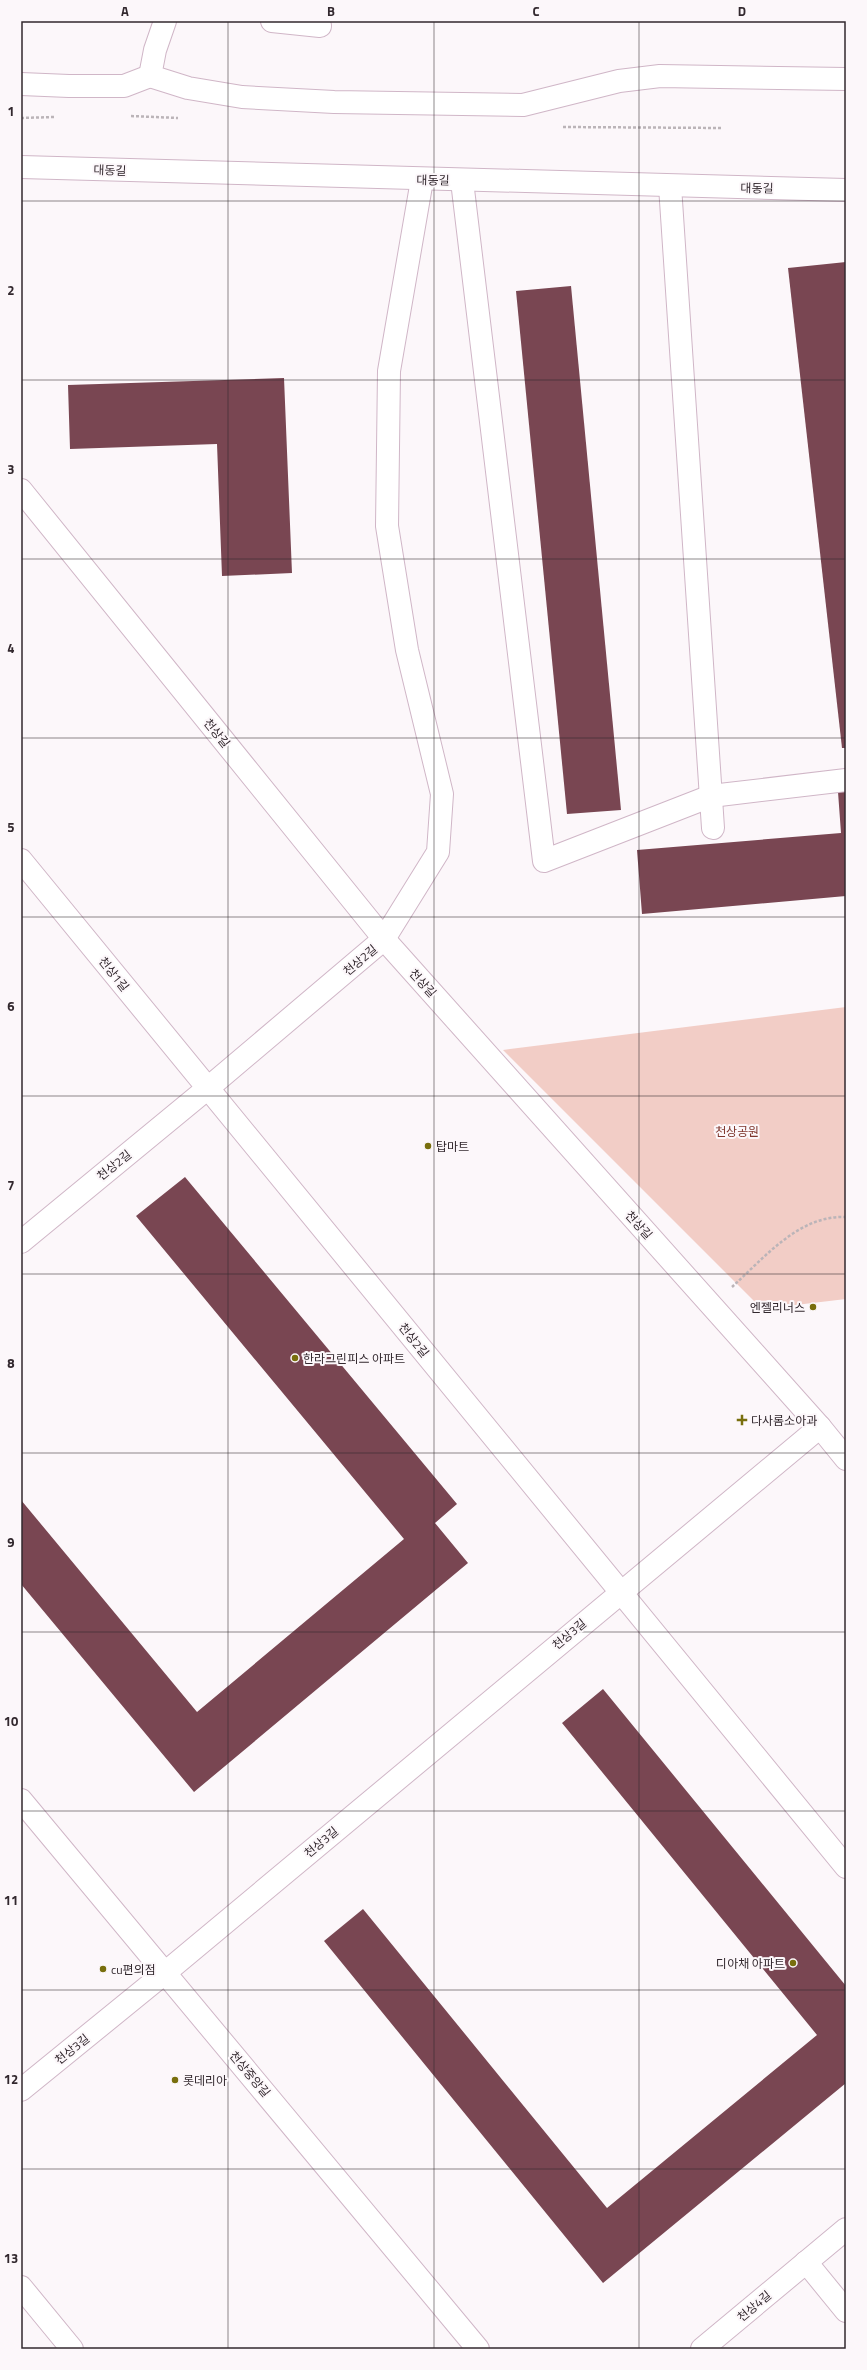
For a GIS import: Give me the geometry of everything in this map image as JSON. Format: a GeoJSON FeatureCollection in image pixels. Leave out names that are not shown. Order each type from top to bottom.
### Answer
{"type":"FeatureCollection","features":[{"type":"Feature","properties":{"kind":"street"},"geometry":{"type":"LineString","coordinates":[[150,76],[155,50],[165,21]]}},
{"type":"Feature","properties":{"kind":"street"},"geometry":{"type":"LineString","coordinates":[[272,21],[320,26]]}},
{"type":"Feature","properties":{"kind":"street"},"geometry":{"type":"LineString","coordinates":[[21,84],[124,86],[150,76],[194,89],[242,97],[334,102],[523,105],[619,81],[660,76],[846,79]]}},
{"type":"Feature","properties":{"kind":"street","name":"대동길"},"geometry":{"type":"LineString","coordinates":[[21,167],[422,180],[846,190]]}},
{"type":"Feature","properties":{"kind":"street","name":"천상2길"},"geometry":{"type":"LineString","coordinates":[[21,1242],[208,1088],[384,939],[438,852],[442,794],[407,650],[387,526],[389,371],[422,180]]}},
{"type":"Feature","properties":{"kind":"street"},"geometry":{"type":"LineString","coordinates":[[462,180],[544,861],[711,796],[846,780]]}},
{"type":"Feature","properties":{"kind":"street"},"geometry":{"type":"LineString","coordinates":[[670,186],[713,828]]}},
{"type":"Feature","properties":{"kind":"street","name":"천상길"},"geometry":{"type":"LineString","coordinates":[[21,490],[384,939],[820,1427],[846,1459]]}},
{"type":"Feature","properties":{"kind":"street","name":"천상1길"},"geometry":{"type":"LineString","coordinates":[[21,860],[208,1088]]}},
{"type":"Feature","properties":{"kind":"street","name":"천상2길"},"geometry":{"type":"LineString","coordinates":[[208,1088],[619,1592]]}},
{"type":"Feature","properties":{"kind":"street","name":"천상3길"},"geometry":{"type":"LineString","coordinates":[[21,2090],[166,1972],[619,1592],[820,1427]]}},
{"type":"Feature","properties":{"kind":"street"},"geometry":{"type":"LineString","coordinates":[[619,1592],[846,1867]]}},
{"type":"Feature","properties":{"kind":"street","name":"천상중앙길"},"geometry":{"type":"LineString","coordinates":[[21,1800],[166,1972],[478,2349]]}},
{"type":"Feature","properties":{"kind":"street","name":"천상4길"},"geometry":{"type":"LineString","coordinates":[[702,2349],[846,2230]]}},
{"type":"Feature","properties":{"kind":"street"},"geometry":{"type":"LineString","coordinates":[[806,2262],[846,2311]]}},
{"type":"Feature","properties":{"kind":"street"},"geometry":{"type":"LineString","coordinates":[[21,2287],[72,2349]]}},
{"type":"Feature","properties":{"kind":"path"},"geometry":{"type":"LineString","coordinates":[[712,1306],[796,1230],[829,1216],[846,1217]]}},
{"type":"Feature","properties":{"kind":"green space","name":"천상공원"},"geometry":{"type":"Polygon","coordinates":[[[846,1007],[846,1299],[762,1309],[503,1050],[846,1007]]]}},
{"type":"Feature","properties":{"kind":"building"},"geometry":{"type":"Polygon","coordinates":[[[846,262],[846,748],[842,748],[788,268],[846,262]]]}},
{"type":"Feature","properties":{"kind":"building"},"geometry":{"type":"Polygon","coordinates":[[[571,286],[621,810],[567,814],[516,291],[571,286]]]}},
{"type":"Feature","properties":{"kind":"building"},"geometry":{"type":"Polygon","coordinates":[[[284,378],[292,573],[222,576],[217,444],[70,449],[68,385],[284,378]]]}},
{"type":"Feature","properties":{"kind":"building"},"geometry":{"type":"Polygon","coordinates":[[[846,791],[846,896],[642,914],[637,850],[841,833],[838,792],[846,791]]]}},
{"type":"Feature","properties":{"kind":"building","name":"한라그린피스 아파트"},"geometry":{"type":"Polygon","coordinates":[[[185,1177],[457,1504],[435,1523],[468,1563],[194,1792],[21,1584],[21,1500],[197,1712],[404,1539],[136,1216],[185,1177]]]}},
{"type":"Feature","properties":{"kind":"building","name":"디아채 아파트"},"geometry":{"type":"Polygon","coordinates":[[[603,1689],[846,1986],[846,2083],[603,2283],[324,1941],[363,1909],[607,2208],[817,2035],[562,1723],[603,1689]]]}},
{"type":"Feature","properties":{"kind":"place","name":"탑마트"},"geometry":{"type":"Point","coordinates":[428,1146]}},
{"type":"Feature","properties":{"kind":"place","name":"엔젤리너스"},"geometry":{"type":"Point","coordinates":[813,1307]}},
{"type":"Feature","properties":{"kind":"place","name":"한라그린피스 아파트"},"geometry":{"type":"Point","coordinates":[295,1358]}},
{"type":"Feature","properties":{"kind":"place","name":"다사롬소아과"},"geometry":{"type":"Point","coordinates":[742,1420]}},
{"type":"Feature","properties":{"kind":"place","name":"디아채 아파트"},"geometry":{"type":"Point","coordinates":[793,1963]}},
{"type":"Feature","properties":{"kind":"place","name":"cu편의점"},"geometry":{"type":"Point","coordinates":[103,1969]}},
{"type":"Feature","properties":{"kind":"place","name":"롯데리아"},"geometry":{"type":"Point","coordinates":[175,2080]}}]}
